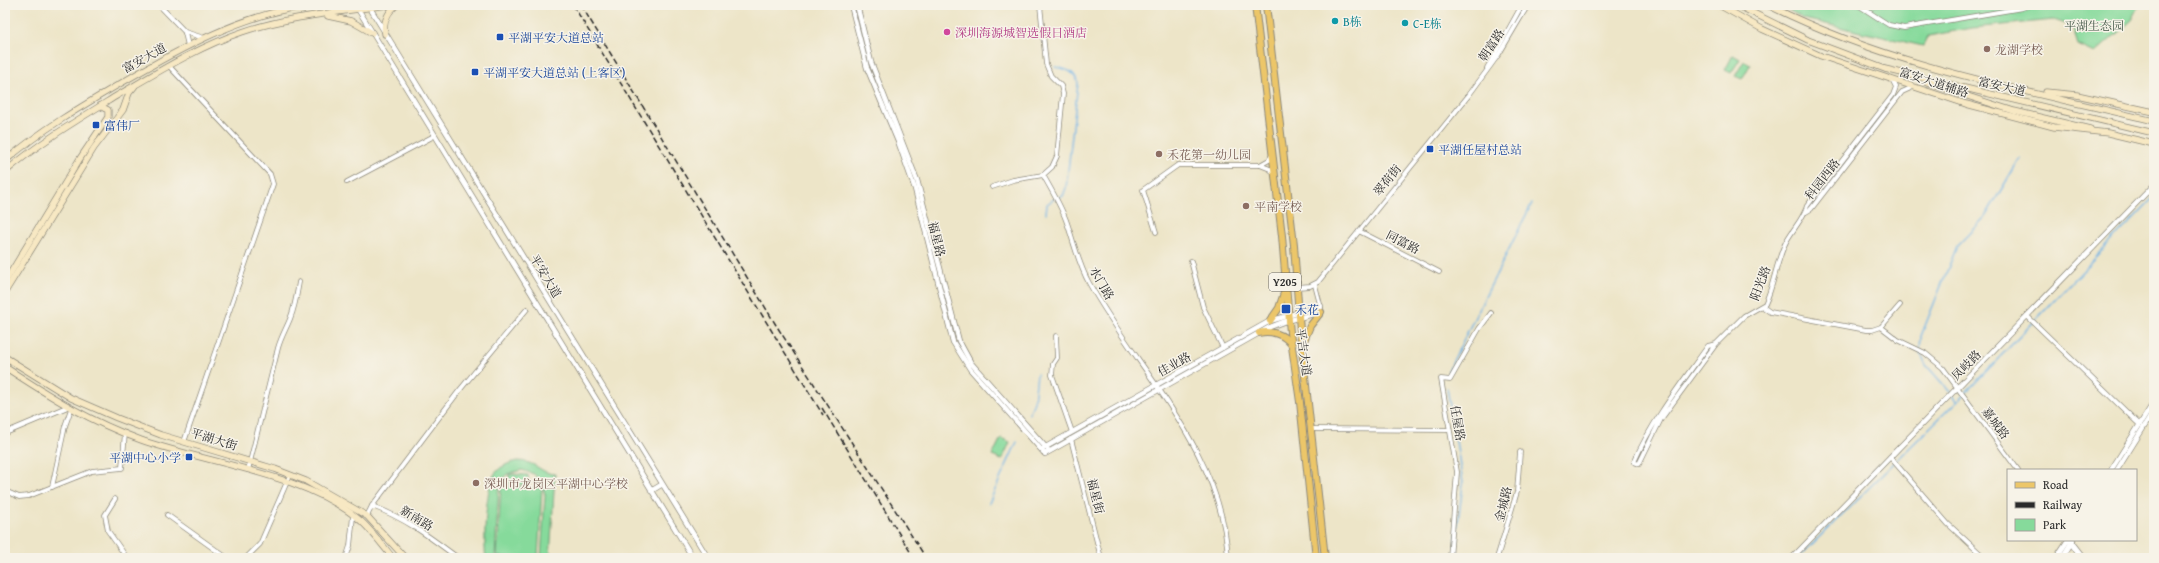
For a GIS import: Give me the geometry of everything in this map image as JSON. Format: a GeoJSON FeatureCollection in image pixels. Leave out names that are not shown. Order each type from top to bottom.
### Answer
{"type":"FeatureCollection","features":[{"type":"Feature","properties":{"kind":"main road","name":"富安大道"},"geometry":{"type":"LineString","coordinates":[[5,161],[40,133],[108,90],[188,46],[259,16],[309,5]]}},
{"type":"Feature","properties":{"kind":"main road","name":"富安大道"},"geometry":{"type":"LineString","coordinates":[[5,172],[45,141],[100,106],[169,66],[208,46],[243,32],[274,23],[357,7],[388,5]]}},
{"type":"Feature","properties":{"kind":"main road"},"geometry":{"type":"LineString","coordinates":[[385,34],[387,16],[397,5]]}},
{"type":"Feature","properties":{"kind":"main road","name":"平吉大道"},"geometry":{"type":"LineString","coordinates":[[1255,5],[1286,284],[1291,345],[1316,558]]}},
{"type":"Feature","properties":{"kind":"main road","name":"平吉大道"},"geometry":{"type":"LineString","coordinates":[[1266,5],[1296,268],[1302,349],[1325,558]]}},
{"type":"Feature","properties":{"kind":"main road","name":"富安大道辅路"},"geometry":{"type":"LineString","coordinates":[[1719,5],[1762,29],[1808,50],[1913,87],[2020,119],[2069,130],[2108,133],[2154,144]]}},
{"type":"Feature","properties":{"kind":"main road","name":"富安大道"},"geometry":{"type":"LineString","coordinates":[[1737,5],[1808,40],[1885,69],[2154,133]]}},
{"type":"Feature","properties":{"kind":"main road","name":"富安大道"},"geometry":{"type":"LineString","coordinates":[[1768,5],[1820,29],[1881,53],[1933,68],[2153,120]]}},
{"type":"Feature","properties":{"kind":"main road"},"geometry":{"type":"LineString","coordinates":[[320,15],[343,18],[372,33]]}},
{"type":"Feature","properties":{"kind":"main road"},"geometry":{"type":"LineString","coordinates":[[1885,69],[2014,112],[2108,133]]}},
{"type":"Feature","properties":{"kind":"main road","name":"富安大道"},"geometry":{"type":"LineString","coordinates":[[5,292],[94,148],[123,110],[129,93],[137,84]]}},
{"type":"Feature","properties":{"kind":"main road"},"geometry":{"type":"LineString","coordinates":[[2031,91],[2077,95],[2154,112]]}},
{"type":"Feature","properties":{"kind":"main road"},"geometry":{"type":"LineString","coordinates":[[5,282],[79,160],[108,117],[108,110],[100,106]]}},
{"type":"Feature","properties":{"kind":"main road"},"geometry":{"type":"LineString","coordinates":[[1284,269],[1296,268]]}},
{"type":"Feature","properties":{"kind":"main road"},"geometry":{"type":"LineString","coordinates":[[1270,321],[1282,303],[1286,284]]}},
{"type":"Feature","properties":{"kind":"main road"},"geometry":{"type":"LineString","coordinates":[[1302,349],[1307,331],[1321,309]]}},
{"type":"Feature","properties":{"kind":"main road"},"geometry":{"type":"LineString","coordinates":[[1259,333],[1276,334],[1287,339],[1291,345]]}},
{"type":"Feature","properties":{"kind":"main road","name":"平湖大街"},"geometry":{"type":"LineString","coordinates":[[5,357],[71,398],[118,418],[184,442],[306,481],[366,516],[405,558]]}},
{"type":"Feature","properties":{"kind":"main road"},"geometry":{"type":"LineString","coordinates":[[1294,366],[1304,364]]}},
{"type":"Feature","properties":{"kind":"main road","name":"平湖大街"},"geometry":{"type":"LineString","coordinates":[[5,367],[87,418],[141,440],[248,470],[287,482],[314,493],[362,521],[393,558]]}},
{"type":"Feature","properties":{"kind":"main road"},"geometry":{"type":"LineString","coordinates":[[1324,545],[1329,558]]}},
{"type":"Feature","properties":{"kind":"main road"},"geometry":{"type":"LineString","coordinates":[[1313,558],[1315,548]]}},
{"type":"Feature","properties":{"kind":"street"},"geometry":{"type":"LineString","coordinates":[[159,5],[185,32],[204,38]]}},
{"type":"Feature","properties":{"kind":"street","name":"福星路"},"geometry":{"type":"LineString","coordinates":[[851,5],[867,68],[895,135],[915,189],[953,342],[970,369],[1045,450]]}},
{"type":"Feature","properties":{"kind":"street","name":"福星路"},"geometry":{"type":"LineString","coordinates":[[857,5],[870,62],[917,180],[959,341],[971,362],[1045,450]]}},
{"type":"Feature","properties":{"kind":"street"},"geometry":{"type":"LineString","coordinates":[[992,187],[1013,180],[1043,174],[1052,167],[1057,156],[1063,94],[1061,86],[1051,76],[1046,64],[1040,5]]}},
{"type":"Feature","properties":{"kind":"street","name":"朝富路"},"geometry":{"type":"LineString","coordinates":[[1485,72],[1522,5]]}},
{"type":"Feature","properties":{"kind":"street","name":"朝富路"},"geometry":{"type":"LineString","coordinates":[[1485,72],[1499,54],[1528,5]]}},
{"type":"Feature","properties":{"kind":"street"},"geometry":{"type":"LineString","coordinates":[[1858,5],[1889,25],[1904,28],[2022,8],[2030,5]]}},
{"type":"Feature","properties":{"kind":"street","name":"平安大道"},"geometry":{"type":"LineString","coordinates":[[369,6],[661,485],[708,558]]}},
{"type":"Feature","properties":{"kind":"street","name":"平安大道"},"geometry":{"type":"LineString","coordinates":[[357,7],[434,136],[693,558]]}},
{"type":"Feature","properties":{"kind":"street"},"geometry":{"type":"LineString","coordinates":[[185,32],[188,46]]}},
{"type":"Feature","properties":{"kind":"street"},"geometry":{"type":"LineString","coordinates":[[169,66],[270,174],[273,184],[184,442]]}},
{"type":"Feature","properties":{"kind":"street","name":"翠荷街"},"geometry":{"type":"LineString","coordinates":[[1315,285],[1469,95],[1485,72]]}},
{"type":"Feature","properties":{"kind":"street","name":"科园西路"},"geometry":{"type":"LineString","coordinates":[[1805,212],[1807,206],[1894,95],[1896,87],[1893,80]]}},
{"type":"Feature","properties":{"kind":"street","name":"科园西路"},"geometry":{"type":"LineString","coordinates":[[1805,212],[1811,209],[1902,92],[1913,87]]}},
{"type":"Feature","properties":{"kind":"street"},"geometry":{"type":"LineString","coordinates":[[347,182],[434,136]]}},
{"type":"Feature","properties":{"kind":"street"},"geometry":{"type":"LineString","coordinates":[[1260,165],[1269,160],[1272,155]]}},
{"type":"Feature","properties":{"kind":"street"},"geometry":{"type":"LineString","coordinates":[[1156,232],[1143,190],[1178,165],[1260,165],[1270,169],[1274,173]]}},
{"type":"Feature","properties":{"kind":"street","name":"水门路"},"geometry":{"type":"LineString","coordinates":[[1043,174],[1066,221],[1075,253],[1085,275],[1157,388],[1182,424],[1208,474],[1223,523],[1228,558]]}},
{"type":"Feature","properties":{"kind":"street","name":"凤岐路"},"geometry":{"type":"LineString","coordinates":[[1792,558],[1893,461],[1957,388],[2154,185]]}},
{"type":"Feature","properties":{"kind":"street","name":"阳光路"},"geometry":{"type":"LineString","coordinates":[[1716,344],[1708,346],[1664,406],[1645,437],[1634,462],[1639,464],[1661,419],[1716,344],[1744,316],[1763,307],[1767,300],[1786,243],[1805,212]]}},
{"type":"Feature","properties":{"kind":"street","name":"同富路"},"geometry":{"type":"LineString","coordinates":[[1359,231],[1439,272]]}},
{"type":"Feature","properties":{"kind":"street"},"geometry":{"type":"LineString","coordinates":[[1191,261],[1203,308],[1223,348]]}},
{"type":"Feature","properties":{"kind":"street"},"geometry":{"type":"LineString","coordinates":[[248,470],[282,333],[290,320],[295,305],[299,282]]}},
{"type":"Feature","properties":{"kind":"street"},"geometry":{"type":"LineString","coordinates":[[1298,287],[1315,285],[1321,309]]}},
{"type":"Feature","properties":{"kind":"street"},"geometry":{"type":"LineString","coordinates":[[1763,307],[1770,312],[1872,330],[1881,327],[1900,305]]}},
{"type":"Feature","properties":{"kind":"street"},"geometry":{"type":"LineString","coordinates":[[366,516],[459,391],[527,309]]}},
{"type":"Feature","properties":{"kind":"street","name":"佳业路"},"geometry":{"type":"LineString","coordinates":[[1045,450],[1071,439],[1270,321],[1321,309]]}},
{"type":"Feature","properties":{"kind":"street","name":"任屋路"},"geometry":{"type":"LineString","coordinates":[[1450,558],[1450,537],[1458,485],[1441,379],[1450,380],[1479,329],[1491,313]]}},
{"type":"Feature","properties":{"kind":"street"},"geometry":{"type":"LineString","coordinates":[[2027,316],[2140,425]]}},
{"type":"Feature","properties":{"kind":"street","name":"佳业路"},"geometry":{"type":"LineString","coordinates":[[1045,450],[1072,432],[1288,317]]}},
{"type":"Feature","properties":{"kind":"street","name":"嘉城路"},"geometry":{"type":"LineString","coordinates":[[1881,327],[1898,340],[1925,353],[1943,368],[2017,469]]}},
{"type":"Feature","properties":{"kind":"street"},"geometry":{"type":"LineString","coordinates":[[1056,336],[1057,358],[1053,364],[1052,375],[1072,432]]}},
{"type":"Feature","properties":{"kind":"street"},"geometry":{"type":"LineString","coordinates":[[2112,469],[2154,402]]}},
{"type":"Feature","properties":{"kind":"street"},"geometry":{"type":"LineString","coordinates":[[5,433],[69,408]]}},
{"type":"Feature","properties":{"kind":"street"},"geometry":{"type":"LineString","coordinates":[[52,487],[69,408]]}},
{"type":"Feature","properties":{"kind":"street"},"geometry":{"type":"LineString","coordinates":[[2118,469],[2154,411]]}},
{"type":"Feature","properties":{"kind":"street"},"geometry":{"type":"LineString","coordinates":[[1312,429],[1449,430]]}},
{"type":"Feature","properties":{"kind":"street"},"geometry":{"type":"LineString","coordinates":[[5,491],[19,497],[29,496],[92,471],[122,468],[125,433]]}},
{"type":"Feature","properties":{"kind":"street","name":"福星街"},"geometry":{"type":"LineString","coordinates":[[1071,439],[1101,558]]}},
{"type":"Feature","properties":{"kind":"street","name":"金城路"},"geometry":{"type":"LineString","coordinates":[[1497,558],[1518,492],[1520,452]]}},
{"type":"Feature","properties":{"kind":"street"},"geometry":{"type":"LineString","coordinates":[[1893,461],[1948,524],[1985,558]]}},
{"type":"Feature","properties":{"kind":"street"},"geometry":{"type":"LineString","coordinates":[[246,558],[260,544],[290,475]]}},
{"type":"Feature","properties":{"kind":"street"},"geometry":{"type":"LineString","coordinates":[[651,491],[661,485]]}},
{"type":"Feature","properties":{"kind":"street"},"geometry":{"type":"LineString","coordinates":[[115,499],[105,515],[108,531],[126,558]]}},
{"type":"Feature","properties":{"kind":"street","name":"新南路"},"geometry":{"type":"LineString","coordinates":[[372,506],[406,521],[458,558]]}},
{"type":"Feature","properties":{"kind":"street"},"geometry":{"type":"LineString","coordinates":[[167,515],[227,558]]}},
{"type":"Feature","properties":{"kind":"street"},"geometry":{"type":"LineString","coordinates":[[346,558],[350,546],[353,516]]}},
{"type":"Feature","properties":{"kind":"street"},"geometry":{"type":"LineString","coordinates":[[2056,558],[2071,541]]}},
{"type":"Feature","properties":{"kind":"street"},"geometry":{"type":"LineString","coordinates":[[2062,558],[2071,541]]}},
{"type":"Feature","properties":{"kind":"street"},"geometry":{"type":"LineString","coordinates":[[2071,541],[2081,558]]}},
{"type":"Feature","properties":{"kind":"street"},"geometry":{"type":"LineString","coordinates":[[2071,541],[2085,558]]}},
{"type":"Feature","properties":{"kind":"green space","name":"平湖生态园"},"geometry":{"type":"Polygon","coordinates":[[[1780,5],[2140,5],[2132,20],[2095,53],[2078,45],[2072,26],[2054,20],[1972,28],[1928,36],[1923,46],[1804,19],[1780,5]]]}},
{"type":"Feature","properties":{"kind":"green space"},"geometry":{"type":"Polygon","coordinates":[[[1733,55],[1740,59],[1731,73],[1725,70],[1733,55]]]}},
{"type":"Feature","properties":{"kind":"green space"},"geometry":{"type":"Polygon","coordinates":[[[1744,61],[1750,65],[1742,79],[1735,76],[1744,61]]]}},
{"type":"Feature","properties":{"kind":"green space"},"geometry":{"type":"Polygon","coordinates":[[[1001,438],[1010,442],[1002,460],[992,456],[1001,438]]]}},
{"type":"Feature","properties":{"kind":"green space"},"geometry":{"type":"Polygon","coordinates":[[[517,461],[529,463],[546,472],[555,474],[550,558],[541,558],[545,495],[542,483],[534,474],[522,470],[507,474],[499,484],[495,558],[486,558],[486,515],[491,481],[496,472],[501,468],[507,464],[517,461]]]}},
{"type":"Feature","properties":{"kind":"green space"},"geometry":{"type":"Polygon","coordinates":[[[509,474],[528,475],[528,485],[508,484],[509,474]]]}},
{"type":"Feature","properties":{"kind":"green space"},"geometry":{"type":"Polygon","coordinates":[[[501,486],[542,488],[538,558],[497,557],[501,486]]]}},
{"type":"Feature","properties":{"kind":"waterway"},"geometry":{"type":"LineString","coordinates":[[1055,67],[1072,73],[1077,79],[1078,83],[1066,188],[1063,196],[1058,198]]}},
{"type":"Feature","properties":{"kind":"waterway"},"geometry":{"type":"LineString","coordinates":[[1920,349],[1921,336],[1957,246],[1985,217],[2020,158]]}},
{"type":"Feature","properties":{"kind":"waterway"},"geometry":{"type":"LineString","coordinates":[[1798,558],[1972,386],[2154,197]]}},
{"type":"Feature","properties":{"kind":"waterway"},"geometry":{"type":"LineString","coordinates":[[1046,213],[1047,204],[1054,199]]}},
{"type":"Feature","properties":{"kind":"waterway"},"geometry":{"type":"LineString","coordinates":[[1448,371],[1532,203]]}},
{"type":"Feature","properties":{"kind":"waterway"},"geometry":{"type":"LineString","coordinates":[[1920,352],[1926,365],[1950,392]]}},
{"type":"Feature","properties":{"kind":"waterway"},"geometry":{"type":"LineString","coordinates":[[1029,414],[1034,402],[1037,374]]}},
{"type":"Feature","properties":{"kind":"waterway"},"geometry":{"type":"LineString","coordinates":[[1447,388],[1463,483],[1455,546],[1461,558]]}},
{"type":"Feature","properties":{"kind":"waterway"},"geometry":{"type":"LineString","coordinates":[[1952,395],[1957,401]]}},
{"type":"Feature","properties":{"kind":"waterway"},"geometry":{"type":"LineString","coordinates":[[989,503],[1017,442]]}},
{"type":"Feature","properties":{"kind":"railway"},"geometry":{"type":"LineString","coordinates":[[573,5],[823,415]]}},
{"type":"Feature","properties":{"kind":"railway"},"geometry":{"type":"LineString","coordinates":[[581,5],[776,325],[926,558]]}},
{"type":"Feature","properties":{"kind":"railway"},"geometry":{"type":"LineString","coordinates":[[822,408],[914,558]]}},
{"type":"Feature","properties":{"kind":"place","name":"B栋"},"geometry":{"type":"Point","coordinates":[1335,21]}},
{"type":"Feature","properties":{"kind":"place","name":"C-E栋"},"geometry":{"type":"Point","coordinates":[1405,23]}},
{"type":"Feature","properties":{"kind":"place","name":"深圳海源城智选假日酒店"},"geometry":{"type":"Point","coordinates":[947,32]}},
{"type":"Feature","properties":{"kind":"place","name":"平湖平安大道总站"},"geometry":{"type":"Point","coordinates":[500,37]}},
{"type":"Feature","properties":{"kind":"place","name":"龙湖学校"},"geometry":{"type":"Point","coordinates":[1987,49]}},
{"type":"Feature","properties":{"kind":"place","name":"平湖平安大道总站 (上客区)"},"geometry":{"type":"Point","coordinates":[475,72]}},
{"type":"Feature","properties":{"kind":"place","name":"富伟厂"},"geometry":{"type":"Point","coordinates":[96,125]}},
{"type":"Feature","properties":{"kind":"place","name":"平湖任屋村总站"},"geometry":{"type":"Point","coordinates":[1430,149]}},
{"type":"Feature","properties":{"kind":"place","name":"禾花第一幼儿园"},"geometry":{"type":"Point","coordinates":[1159,154]}},
{"type":"Feature","properties":{"kind":"place","name":"平南学校"},"geometry":{"type":"Point","coordinates":[1246,206]}},
{"type":"Feature","properties":{"kind":"place","name":"禾花"},"geometry":{"type":"Point","coordinates":[1286,309]}},
{"type":"Feature","properties":{"kind":"place","name":"平湖中心小学"},"geometry":{"type":"Point","coordinates":[189,457]}},
{"type":"Feature","properties":{"kind":"place","name":"深圳市龙岗区平湖中心学校"},"geometry":{"type":"Point","coordinates":[476,483]}}]}
